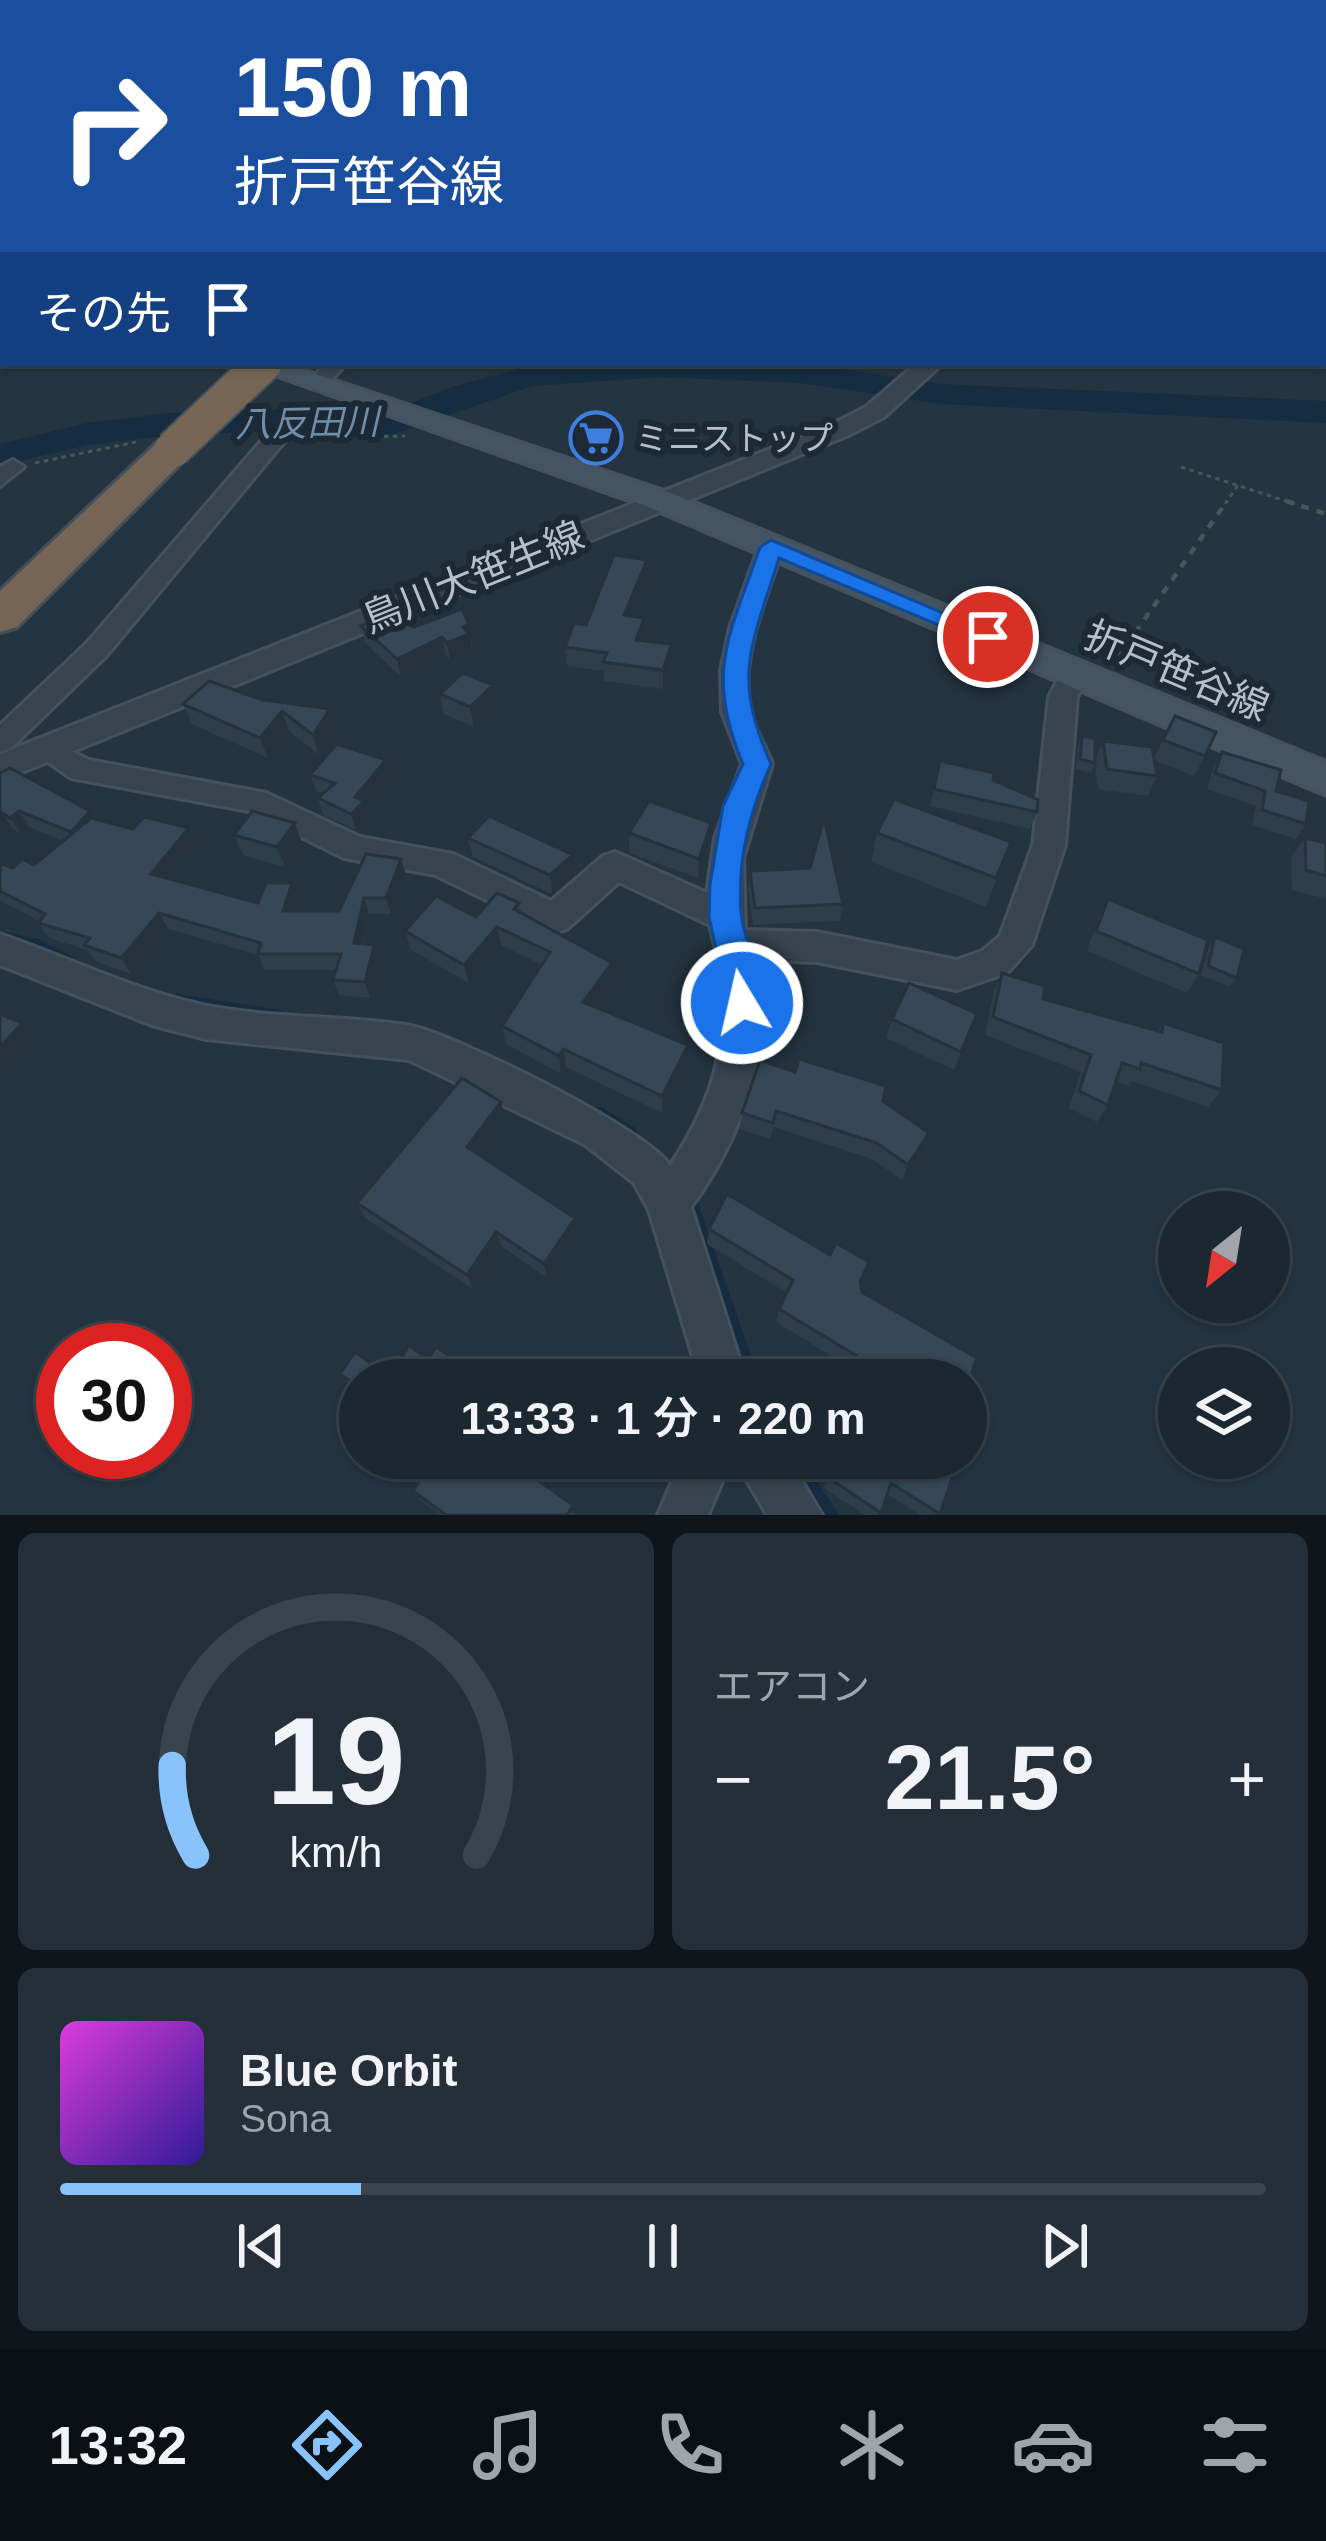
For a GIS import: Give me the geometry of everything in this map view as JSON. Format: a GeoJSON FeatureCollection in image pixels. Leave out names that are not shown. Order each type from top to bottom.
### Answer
{"type":"FeatureCollection","features":[{"type":"Feature","properties":{"kind":"highway"},"geometry":{"type":"LineString","coordinates":[[0,613],[261,366]]}},
{"type":"Feature","properties":{"kind":"highway"},"geometry":{"type":"LineString","coordinates":[[0,629],[66,554]]}},
{"type":"Feature","properties":{"kind":"main road","name":"折戸笹谷線"},"geometry":{"type":"LineString","coordinates":[[277,366],[327,373],[398,410],[662,501],[1326,778]]}},
{"type":"Feature","properties":{"kind":"street","name":"鳥川大笹生線"},"geometry":{"type":"LineString","coordinates":[[0,768],[841,430],[914,379]]}},
{"type":"Feature","properties":{"kind":"street"},"geometry":{"type":"LineString","coordinates":[[0,742],[97,649],[277,437]]}},
{"type":"Feature","properties":{"kind":"street"},"geometry":{"type":"LineString","coordinates":[[679,1190],[715,1123],[742,1029],[742,976],[729,931],[737,806],[757,764],[736,717],[735,658],[771,547]]}},
{"type":"Feature","properties":{"kind":"street"},"geometry":{"type":"LineString","coordinates":[[46,750],[82,770],[255,801],[355,849],[441,863],[555,919],[615,865],[729,931],[957,975],[994,962],[1014,945],[1048,845],[1063,697],[1087,678]]}},
{"type":"Feature","properties":{"kind":"street"},"geometry":{"type":"LineString","coordinates":[[0,949],[152,1009],[206,1022],[412,1043],[598,1130],[679,1190],[718,1359]]}},
{"type":"Feature","properties":{"kind":"street"},"geometry":{"type":"LineString","coordinates":[[683,1515],[698,1479]]}},
{"type":"Feature","properties":{"kind":"street"},"geometry":{"type":"LineString","coordinates":[[773,1479],[797,1515]]}},
{"type":"Feature","properties":{"kind":"path"},"geometry":{"type":"LineString","coordinates":[[1181,467],[1326,514]]}},
{"type":"Feature","properties":{"kind":"path"},"geometry":{"type":"LineString","coordinates":[[1087,678],[1238,485]]}},
{"type":"Feature","properties":{"kind":"building"},"geometry":{"type":"Polygon","coordinates":[[[614,555],[647,560],[624,615],[644,618],[636,640],[671,644],[663,670],[603,662],[607,653],[565,647],[574,623],[586,625],[614,555]]]}},
{"type":"Feature","properties":{"kind":"building"},"geometry":{"type":"Polygon","coordinates":[[[462,609],[469,624],[463,627],[469,634],[447,643],[442,637],[397,659],[361,626],[394,610],[414,627],[462,609]]]}},
{"type":"Feature","properties":{"kind":"building"},"geometry":{"type":"Polygon","coordinates":[[[463,673],[493,685],[470,707],[440,694],[463,673]]]}},
{"type":"Feature","properties":{"kind":"building"},"geometry":{"type":"Polygon","coordinates":[[[209,681],[263,700],[330,709],[313,735],[282,711],[260,738],[183,704],[209,681]]]}},
{"type":"Feature","properties":{"kind":"building"},"geometry":{"type":"Polygon","coordinates":[[[1175,716],[1216,732],[1205,756],[1163,740],[1175,716]]]}},
{"type":"Feature","properties":{"kind":"building"},"geometry":{"type":"Polygon","coordinates":[[[1082,736],[1095,739],[1095,763],[1080,759],[1082,736]]]}},
{"type":"Feature","properties":{"kind":"building"},"geometry":{"type":"Polygon","coordinates":[[[1103,741],[1152,747],[1157,776],[1107,769],[1103,741]]]}},
{"type":"Feature","properties":{"kind":"building"},"geometry":{"type":"Polygon","coordinates":[[[337,744],[386,760],[355,797],[364,801],[351,814],[318,798],[335,783],[310,775],[337,744]]]}},
{"type":"Feature","properties":{"kind":"building"},"geometry":{"type":"Polygon","coordinates":[[[1222,752],[1281,770],[1276,791],[1309,801],[1306,824],[1262,810],[1265,791],[1215,773],[1222,752]]]}},
{"type":"Feature","properties":{"kind":"building"},"geometry":{"type":"Polygon","coordinates":[[[940,761],[994,773],[993,780],[1038,800],[1037,812],[934,789],[940,761]]]}},
{"type":"Feature","properties":{"kind":"building"},"geometry":{"type":"Polygon","coordinates":[[[10,768],[90,811],[71,832],[19,811],[10,818],[0,815],[0,773],[10,768]]]}},
{"type":"Feature","properties":{"kind":"building"},"geometry":{"type":"Polygon","coordinates":[[[894,799],[1011,842],[996,878],[877,833],[894,799]]]}},
{"type":"Feature","properties":{"kind":"building"},"geometry":{"type":"Polygon","coordinates":[[[649,801],[711,823],[699,859],[629,833],[649,801]]]}},
{"type":"Feature","properties":{"kind":"building"},"geometry":{"type":"Polygon","coordinates":[[[252,811],[295,823],[277,847],[234,835],[252,811]]]}},
{"type":"Feature","properties":{"kind":"building"},"geometry":{"type":"Polygon","coordinates":[[[489,816],[573,855],[550,875],[468,838],[489,816]]]}},
{"type":"Feature","properties":{"kind":"building"},"geometry":{"type":"Polygon","coordinates":[[[144,817],[189,828],[151,874],[258,903],[266,883],[292,883],[283,911],[339,911],[366,854],[401,859],[386,898],[364,898],[354,943],[374,945],[365,982],[333,980],[341,954],[258,954],[261,943],[159,913],[121,958],[84,945],[90,938],[38,923],[45,914],[0,891],[0,866],[13,868],[22,859],[34,865],[91,818],[133,829],[144,817]]]}},
{"type":"Feature","properties":{"kind":"building"},"geometry":{"type":"Polygon","coordinates":[[[824,818],[843,904],[755,908],[750,871],[810,868],[824,818]]]}},
{"type":"Feature","properties":{"kind":"building"},"geometry":{"type":"Polygon","coordinates":[[[1305,838],[1326,843],[1326,876],[1306,870],[1305,838]]]}},
{"type":"Feature","properties":{"kind":"building"},"geometry":{"type":"Polygon","coordinates":[[[497,893],[519,903],[514,909],[612,963],[583,1002],[688,1045],[662,1096],[563,1049],[559,1056],[502,1026],[550,952],[497,927],[464,965],[405,931],[436,896],[476,917],[497,893]]]}},
{"type":"Feature","properties":{"kind":"building"},"geometry":{"type":"Polygon","coordinates":[[[1108,899],[1208,940],[1199,974],[1096,931],[1108,899]]]}},
{"type":"Feature","properties":{"kind":"building"},"geometry":{"type":"Polygon","coordinates":[[[1215,937],[1244,949],[1237,978],[1208,966],[1215,937]]]}},
{"type":"Feature","properties":{"kind":"building"},"geometry":{"type":"Polygon","coordinates":[[[1002,973],[1045,986],[1043,999],[1162,1032],[1163,1023],[1224,1043],[1222,1090],[1141,1063],[1140,1069],[1122,1063],[1108,1105],[1079,1091],[1091,1055],[993,1017],[1002,973]]]}},
{"type":"Feature","properties":{"kind":"building"},"geometry":{"type":"Polygon","coordinates":[[[909,983],[977,1014],[961,1052],[892,1019],[909,983]]]}},
{"type":"Feature","properties":{"kind":"building"},"geometry":{"type":"Polygon","coordinates":[[[0,1014],[22,1023],[0,1047],[0,1014]]]}},
{"type":"Feature","properties":{"kind":"building"},"geometry":{"type":"Polygon","coordinates":[[[799,1059],[886,1086],[883,1101],[929,1133],[908,1165],[877,1143],[776,1111],[773,1123],[742,1113],[760,1060],[795,1072],[799,1059]]]}},
{"type":"Feature","properties":{"kind":"building"},"geometry":{"type":"Polygon","coordinates":[[[462,1078],[501,1102],[467,1147],[575,1218],[544,1264],[496,1232],[467,1275],[357,1203],[462,1078]]]}},
{"type":"Feature","properties":{"kind":"building"},"geometry":{"type":"Polygon","coordinates":[[[727,1194],[830,1255],[836,1243],[869,1262],[860,1282],[862,1292],[977,1359],[856,1359],[779,1309],[793,1280],[709,1229],[727,1194]]]}},
{"type":"Feature","properties":{"kind":"building"},"geometry":{"type":"Polygon","coordinates":[[[409,1346],[428,1359],[400,1359],[409,1346]]]}},
{"type":"Feature","properties":{"kind":"building"},"geometry":{"type":"Polygon","coordinates":[[[436,1347],[454,1359],[428,1359],[436,1347]]]}},
{"type":"Feature","properties":{"kind":"building"},"geometry":{"type":"Polygon","coordinates":[[[420,1479],[536,1479],[573,1505],[567,1515],[446,1515],[413,1491],[420,1479]]]}},
{"type":"Feature","properties":{"kind":"building"},"geometry":{"type":"Polygon","coordinates":[[[830,1479],[952,1479],[940,1514],[891,1483],[881,1513],[830,1479]]]}},
{"type":"Feature","properties":{"kind":"waterway","name":"八反田川"},"geometry":{"type":"LineString","coordinates":[[0,455],[87,434],[170,424],[271,420],[382,427],[467,393],[531,376],[662,367],[800,373],[941,394],[1326,412]]}},
{"type":"Feature","properties":{"kind":"waterway"},"geometry":{"type":"LineString","coordinates":[[0,936],[37,944],[71,962]]}},
{"type":"Feature","properties":{"kind":"waterway"},"geometry":{"type":"LineString","coordinates":[[177,999],[279,1015]]}},
{"type":"Feature","properties":{"kind":"waterway"},"geometry":{"type":"LineString","coordinates":[[599,1114],[630,1133]]}},
{"type":"Feature","properties":{"kind":"waterway"},"geometry":{"type":"LineString","coordinates":[[689,1198],[745,1359]]}},
{"type":"Feature","properties":{"kind":"waterway"},"geometry":{"type":"LineString","coordinates":[[807,1479],[831,1515]]}},
{"type":"Feature","properties":{"kind":"place","name":"ミニストップ"},"geometry":{"type":"Point","coordinates":[596,438]}},
{"type":"Feature","properties":{"kind":"route"},"geometry":{"type":"LineString","coordinates":[[742,1003],[742,976],[725,917],[726,885],[737,806],[757,764],[736,717],[733,687],[735,658],[771,547],[988,637]]}}]}
